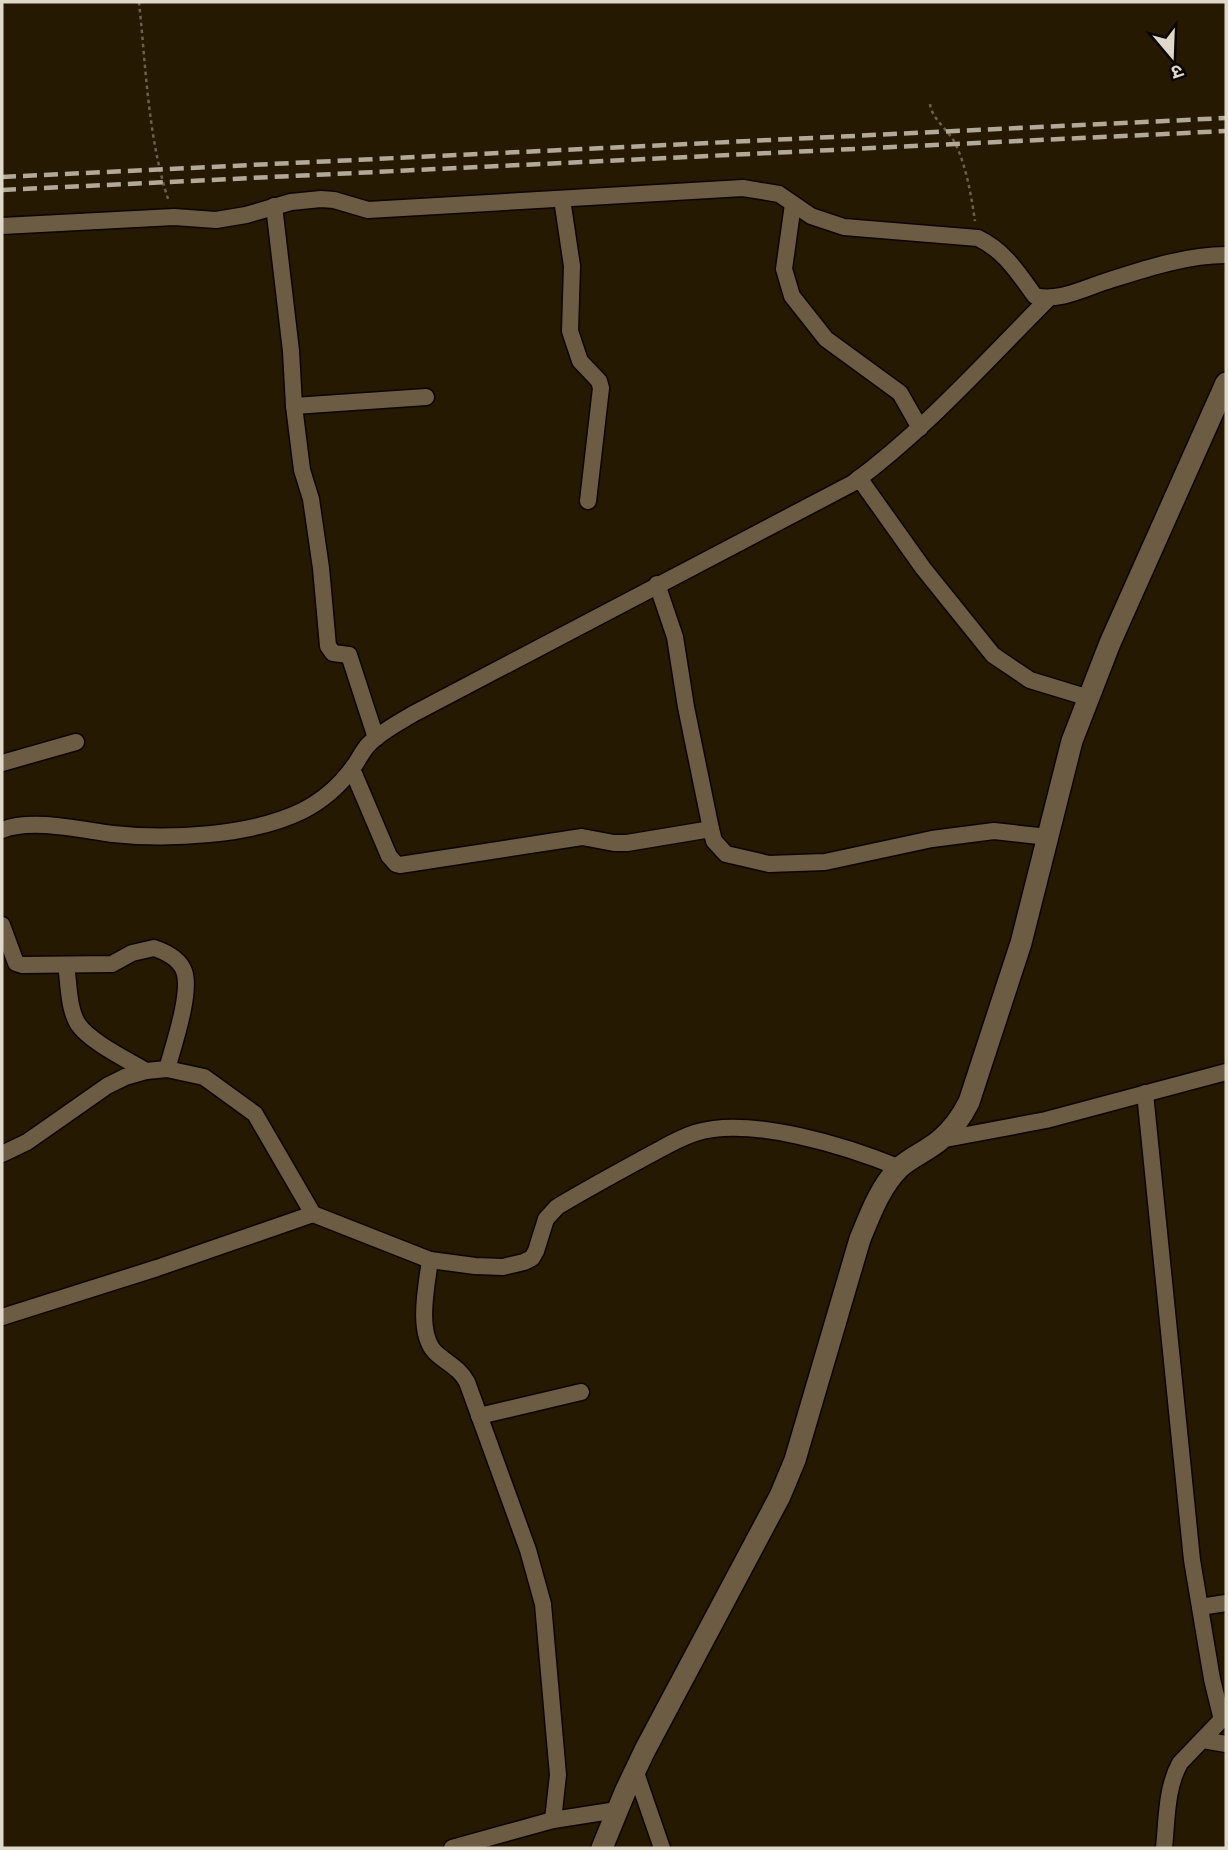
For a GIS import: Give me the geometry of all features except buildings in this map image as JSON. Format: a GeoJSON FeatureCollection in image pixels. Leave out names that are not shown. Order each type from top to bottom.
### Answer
{"type":"FeatureCollection","features":[{"type":"Feature","properties":{"kind":"street"},"geometry":{"type":"LineString","coordinates":[[2,226],[174,217],[216,220],[290,202],[321,199],[368,210],[743,188],[779,194],[811,216],[844,227],[978,238],[990,243],[1015,266],[1035,296],[1049,298],[1150,268],[1226,255]]}},
{"type":"Feature","properties":{"kind":"street"},"geometry":{"type":"LineString","coordinates":[[562,199],[572,265],[570,331],[580,361],[599,381],[601,388],[588,501]]}},
{"type":"Feature","properties":{"kind":"street"},"geometry":{"type":"LineString","coordinates":[[793,204],[784,269],[792,296],[826,340],[900,393],[920,428]]}},
{"type":"Feature","properties":{"kind":"street"},"geometry":{"type":"LineString","coordinates":[[274,206],[291,351],[294,406],[302,470],[310,499],[321,568],[328,646],[334,653],[349,655],[376,738]]}},
{"type":"Feature","properties":{"kind":"street"},"geometry":{"type":"LineString","coordinates":[[2,830],[24,825],[122,835],[169,836],[214,833],[274,821],[302,811],[327,795],[376,738],[413,714],[859,478],[887,458],[920,428],[1049,298]]}},
{"type":"Feature","properties":{"kind":"street"},"geometry":{"type":"LineString","coordinates":[[602,1848],[635,1770],[780,1496],[794,1460],[860,1240],[880,1196],[900,1168],[940,1140],[970,1102],[1021,943],[1072,741],[1110,643],[1226,383]]}},
{"type":"Feature","properties":{"kind":"street"},"geometry":{"type":"LineString","coordinates":[[294,406],[426,397]]}},
{"type":"Feature","properties":{"kind":"street"},"geometry":{"type":"LineString","coordinates":[[859,478],[923,568],[993,655],[1030,681],[1089,698]]}},
{"type":"Feature","properties":{"kind":"street"},"geometry":{"type":"LineString","coordinates":[[657,584],[675,637],[714,841],[726,854],[769,864],[825,862],[932,839],[994,831],[1048,837]]}},
{"type":"Feature","properties":{"kind":"street"},"geometry":{"type":"LineString","coordinates":[[2,764],[76,742]]}},
{"type":"Feature","properties":{"kind":"street"},"geometry":{"type":"LineString","coordinates":[[352,769],[389,856],[400,865],[582,837],[627,843],[711,829]]}},
{"type":"Feature","properties":{"kind":"street"},"geometry":{"type":"LineString","coordinates":[[2,925],[16,963],[112,964],[132,953],[154,948],[177,960],[184,972],[186,986],[181,1018],[167,1069]]}},
{"type":"Feature","properties":{"kind":"street"},"geometry":{"type":"LineString","coordinates":[[66,965],[72,1006],[79,1025],[89,1035],[146,1071]]}},
{"type":"Feature","properties":{"kind":"street"},"geometry":{"type":"LineString","coordinates":[[2,1154],[27,1142],[107,1086],[125,1077],[167,1069],[204,1077],[255,1114],[313,1214],[430,1260],[503,1267],[532,1258],[546,1219],[558,1207],[666,1146],[697,1132],[750,1128],[781,1133],[852,1150],[900,1168]]}},
{"type":"Feature","properties":{"kind":"street"},"geometry":{"type":"LineString","coordinates":[[940,1140],[1045,1121],[1226,1072]]}},
{"type":"Feature","properties":{"kind":"street"},"geometry":{"type":"LineString","coordinates":[[1145,1093],[1192,1560],[1214,1692],[1224,1718],[1175,1772],[1164,1848]]}},
{"type":"Feature","properties":{"kind":"street"},"geometry":{"type":"LineString","coordinates":[[2,1317],[157,1268],[313,1214]]}},
{"type":"Feature","properties":{"kind":"street"},"geometry":{"type":"LineString","coordinates":[[430,1260],[424,1312],[427,1341],[434,1351],[463,1376],[528,1550],[543,1604],[558,1775],[553,1820]]}},
{"type":"Feature","properties":{"kind":"street"},"geometry":{"type":"LineString","coordinates":[[479,1416],[581,1392]]}},
{"type":"Feature","properties":{"kind":"street"},"geometry":{"type":"LineString","coordinates":[[1200,1607],[1226,1603]]}},
{"type":"Feature","properties":{"kind":"street"},"geometry":{"type":"LineString","coordinates":[[1203,1740],[1226,1744]]}},
{"type":"Feature","properties":{"kind":"street"},"geometry":{"type":"LineString","coordinates":[[635,1770],[662,1848]]}},
{"type":"Feature","properties":{"kind":"street"},"geometry":{"type":"LineString","coordinates":[[452,1848],[553,1820],[617,1810]]}},
{"type":"Feature","properties":{"kind":"path"},"geometry":{"type":"LineString","coordinates":[[139,2],[158,156],[174,217]]}},
{"type":"Feature","properties":{"kind":"path"},"geometry":{"type":"LineString","coordinates":[[930,104],[931,112],[956,144],[972,198],[978,238]]}},
{"type":"Feature","properties":{"kind":"railway"},"geometry":{"type":"LineString","coordinates":[[2,177],[1226,118]]}},
{"type":"Feature","properties":{"kind":"railway"},"geometry":{"type":"LineString","coordinates":[[2,190],[1226,131]]}}]}
